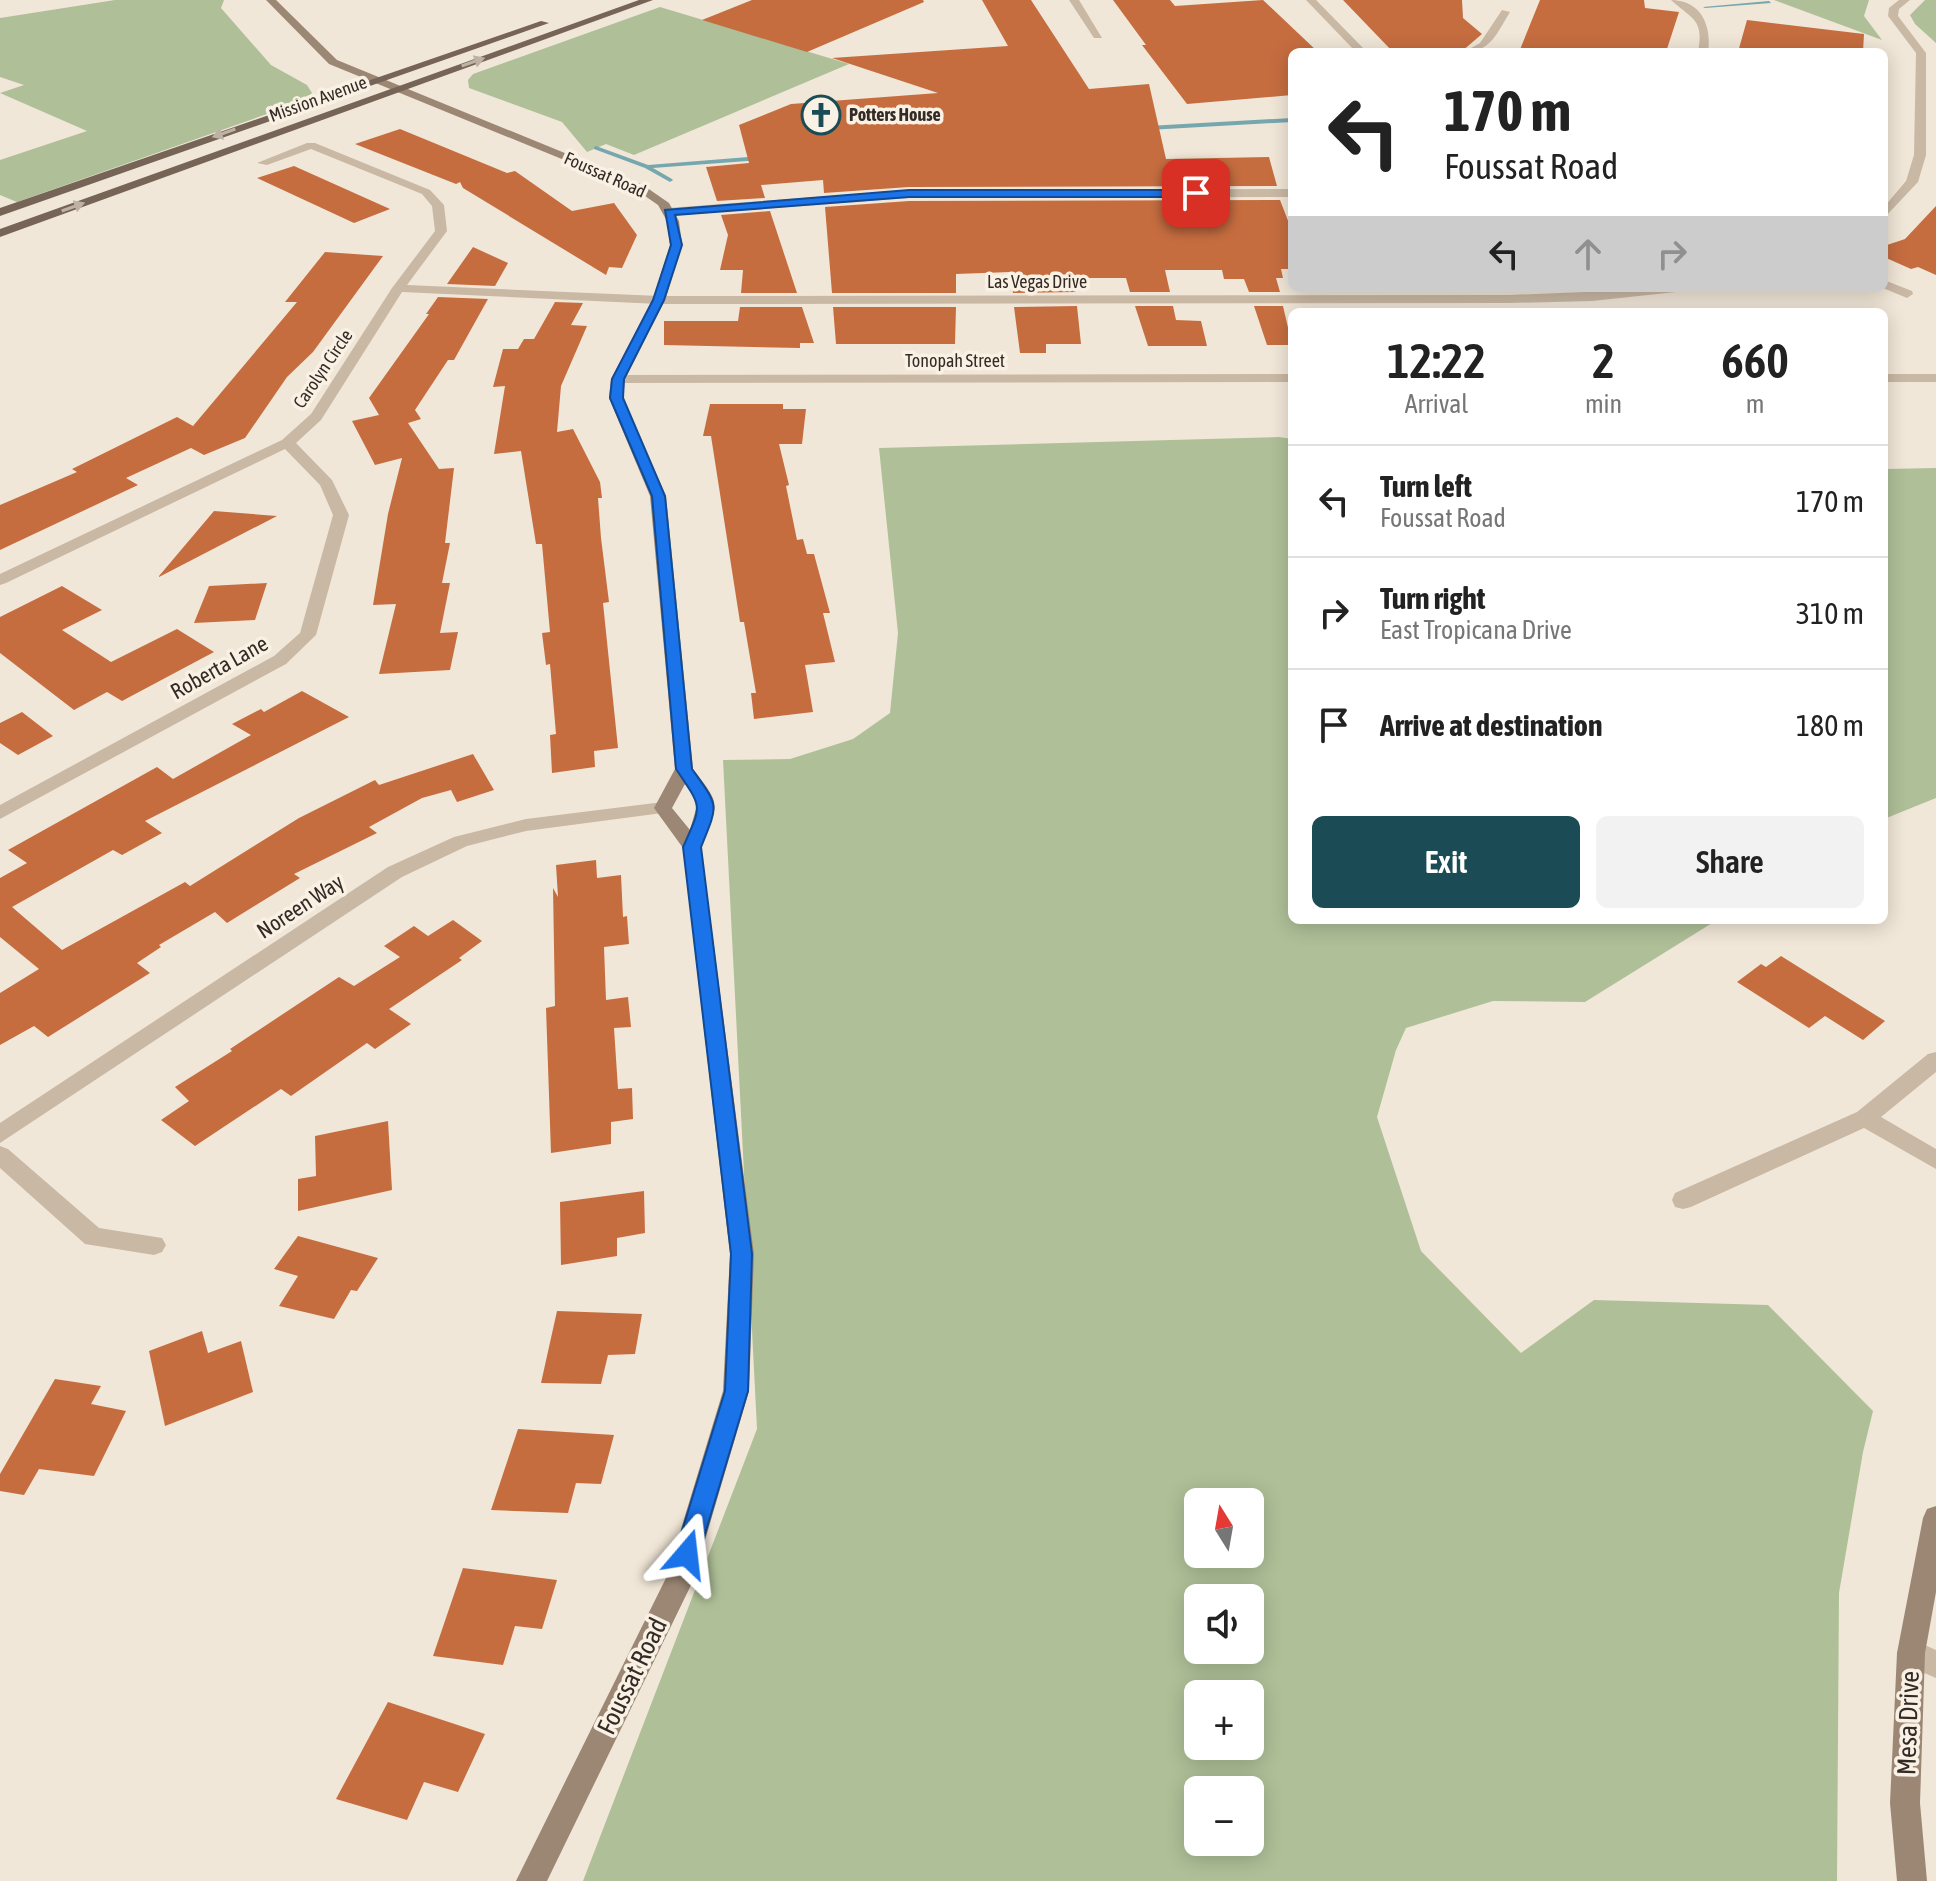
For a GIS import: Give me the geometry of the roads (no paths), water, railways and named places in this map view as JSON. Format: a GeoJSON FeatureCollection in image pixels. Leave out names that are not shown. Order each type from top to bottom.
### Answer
{"type":"FeatureCollection","features":[{"type":"Feature","properties":{"kind":"main road","name":"Foussat Road"},"geometry":{"type":"LineString","coordinates":[[271,0],[333,62],[639,187],[663,203],[676,245],[659,300],[618,379],[616,398],[658,496],[684,769],[707,802],[706,813],[692,847],[742,1254],[736,1391],[679,1581],[531,1881]]}},
{"type":"Feature","properties":{"kind":"main road","name":"Mission Avenue"},"geometry":{"type":"LineString","coordinates":[[0,233],[648,0]]}},
{"type":"Feature","properties":{"kind":"main road","name":"Mission Avenue"},"geometry":{"type":"LineString","coordinates":[[0,212],[557,18]]}},
{"type":"Feature","properties":{"kind":"main road"},"geometry":{"type":"LineString","coordinates":[[663,808],[684,769]]}},
{"type":"Feature","properties":{"kind":"main road","name":"Foussat Road"},"geometry":{"type":"LineString","coordinates":[[663,808],[692,847]]}},
{"type":"Feature","properties":{"kind":"main road","name":"Mesa Drive"},"geometry":{"type":"LineString","coordinates":[[1912,1881],[1905,1803],[1936,1518]]}},
{"type":"Feature","properties":{"kind":"street"},"geometry":{"type":"LineString","coordinates":[[1074,0],[1098,36]]}},
{"type":"Feature","properties":{"kind":"street"},"geometry":{"type":"LineString","coordinates":[[1311,0],[1358,48]]}},
{"type":"Feature","properties":{"kind":"street"},"geometry":{"type":"LineString","coordinates":[[1676,0],[1704,21],[1708,29],[1704,48]]}},
{"type":"Feature","properties":{"kind":"street"},"geometry":{"type":"LineString","coordinates":[[1888,209],[1912,182],[1920,155],[1921,53],[1893,16],[1894,8],[1905,0]]}},
{"type":"Feature","properties":{"kind":"street"},"geometry":{"type":"LineString","coordinates":[[1478,48],[1484,45],[1505,12]]}},
{"type":"Feature","properties":{"kind":"street","name":"Carolyn Circle"},"geometry":{"type":"LineString","coordinates":[[0,580],[287,443],[316,417],[398,288],[441,231],[438,205],[426,192],[311,145],[263,163]]}},
{"type":"Feature","properties":{"kind":"street"},"geometry":{"type":"LineString","coordinates":[[668,212],[909,194],[1288,193]]}},
{"type":"Feature","properties":{"kind":"street"},"geometry":{"type":"LineString","coordinates":[[1888,286],[1907,294]]}},
{"type":"Feature","properties":{"kind":"street","name":"Las Vegas Drive"},"geometry":{"type":"LineString","coordinates":[[398,288],[659,300],[1507,294],[1592,297],[1639,292]]}},
{"type":"Feature","properties":{"kind":"street","name":"Tonopah Street"},"geometry":{"type":"LineString","coordinates":[[618,379],[1288,378]]}},
{"type":"Feature","properties":{"kind":"street"},"geometry":{"type":"LineString","coordinates":[[1888,378],[1936,378]]}},
{"type":"Feature","properties":{"kind":"street","name":"Roberta Lane"},"geometry":{"type":"LineString","coordinates":[[0,813],[280,660],[308,635],[341,515],[337,498],[320,472],[287,443]]}},
{"type":"Feature","properties":{"kind":"street","name":"Noreen Way"},"geometry":{"type":"LineString","coordinates":[[0,1134],[395,872],[461,841],[526,825],[663,808]]}},
{"type":"Feature","properties":{"kind":"street"},"geometry":{"type":"LineString","coordinates":[[1683,1200],[1865,1118],[1936,1060]]}},
{"type":"Feature","properties":{"kind":"street"},"geometry":{"type":"LineString","coordinates":[[1865,1118],[1936,1160]]}},
{"type":"Feature","properties":{"kind":"street"},"geometry":{"type":"LineString","coordinates":[[0,1155],[93,1237],[154,1245]]}},
{"type":"Feature","properties":{"kind":"waterway"},"geometry":{"type":"LineString","coordinates":[[1705,7],[1769,2]]}},
{"type":"Feature","properties":{"kind":"waterway"},"geometry":{"type":"LineString","coordinates":[[1148,128],[1288,120]]}},
{"type":"Feature","properties":{"kind":"waterway"},"geometry":{"type":"LineString","coordinates":[[596,148],[647,167]]}},
{"type":"Feature","properties":{"kind":"waterway"},"geometry":{"type":"LineString","coordinates":[[647,167],[761,158]]}},
{"type":"Feature","properties":{"kind":"waterway"},"geometry":{"type":"LineString","coordinates":[[647,167],[670,180]]}},
{"type":"Feature","properties":{"kind":"place","name":"Potters House"},"geometry":{"type":"Point","coordinates":[821,115]}}]}
